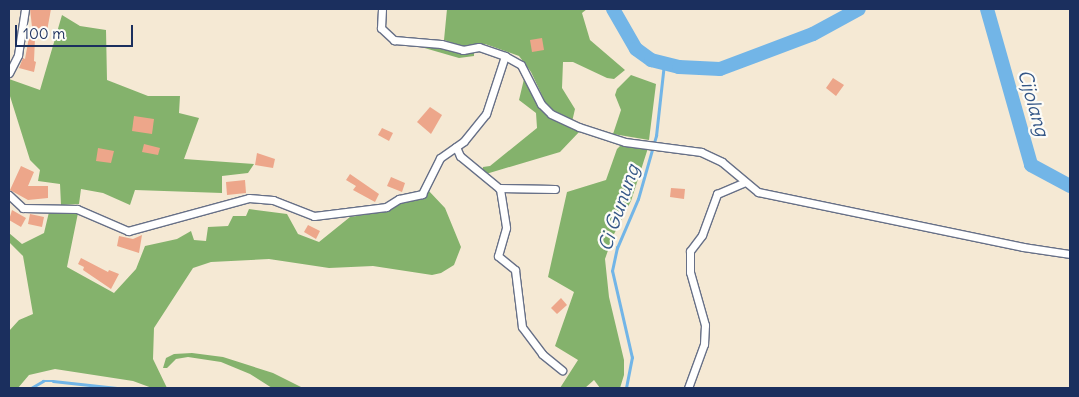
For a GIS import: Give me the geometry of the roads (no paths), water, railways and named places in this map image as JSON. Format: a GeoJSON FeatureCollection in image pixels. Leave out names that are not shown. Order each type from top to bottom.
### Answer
{"type":"FeatureCollection","features":[{"type":"Feature","properties":{"kind":"street"},"geometry":{"type":"LineString","coordinates":[[9,72],[18,55],[25,9]]}},
{"type":"Feature","properties":{"kind":"street"},"geometry":{"type":"LineString","coordinates":[[382,9],[381,28],[388,37],[400,42],[441,44],[463,50],[479,47],[504,56],[521,65],[541,104],[551,114],[579,127],[625,142],[667,146],[712,156],[733,169],[758,192],[1029,248],[1070,254]]}},
{"type":"Feature","properties":{"kind":"street"},"geometry":{"type":"LineString","coordinates":[[9,195],[22,208],[77,209],[128,231],[248,198],[273,200],[316,216],[386,207],[399,199],[419,196],[440,158],[456,147],[490,108],[504,56]]}},
{"type":"Feature","properties":{"kind":"street"},"geometry":{"type":"LineString","coordinates":[[456,147],[460,156],[499,188],[556,189]]}},
{"type":"Feature","properties":{"kind":"street"},"geometry":{"type":"LineString","coordinates":[[688,388],[704,344],[705,325],[690,272],[690,251],[702,235],[718,194],[745,182]]}},
{"type":"Feature","properties":{"kind":"street"},"geometry":{"type":"LineString","coordinates":[[499,188],[506,228],[498,256],[515,270],[522,327],[545,358],[562,370]]}},
{"type":"Feature","properties":{"kind":"waterway","name":"Cijolang"},"geometry":{"type":"LineString","coordinates":[[613,9],[636,49],[651,60],[679,67],[720,69],[813,34],[859,9]]}},
{"type":"Feature","properties":{"kind":"waterway","name":"Cijolang"},"geometry":{"type":"LineString","coordinates":[[987,9],[1031,165],[1070,186]]}},
{"type":"Feature","properties":{"kind":"waterway","name":"Ci Gunung"},"geometry":{"type":"LineString","coordinates":[[626,388],[632,358],[612,271],[617,248],[638,199],[656,136],[664,64]]}},
{"type":"Feature","properties":{"kind":"waterway","name":"Ci Gunung"},"geometry":{"type":"LineString","coordinates":[[31,388],[43,381],[117,388]]}}]}
